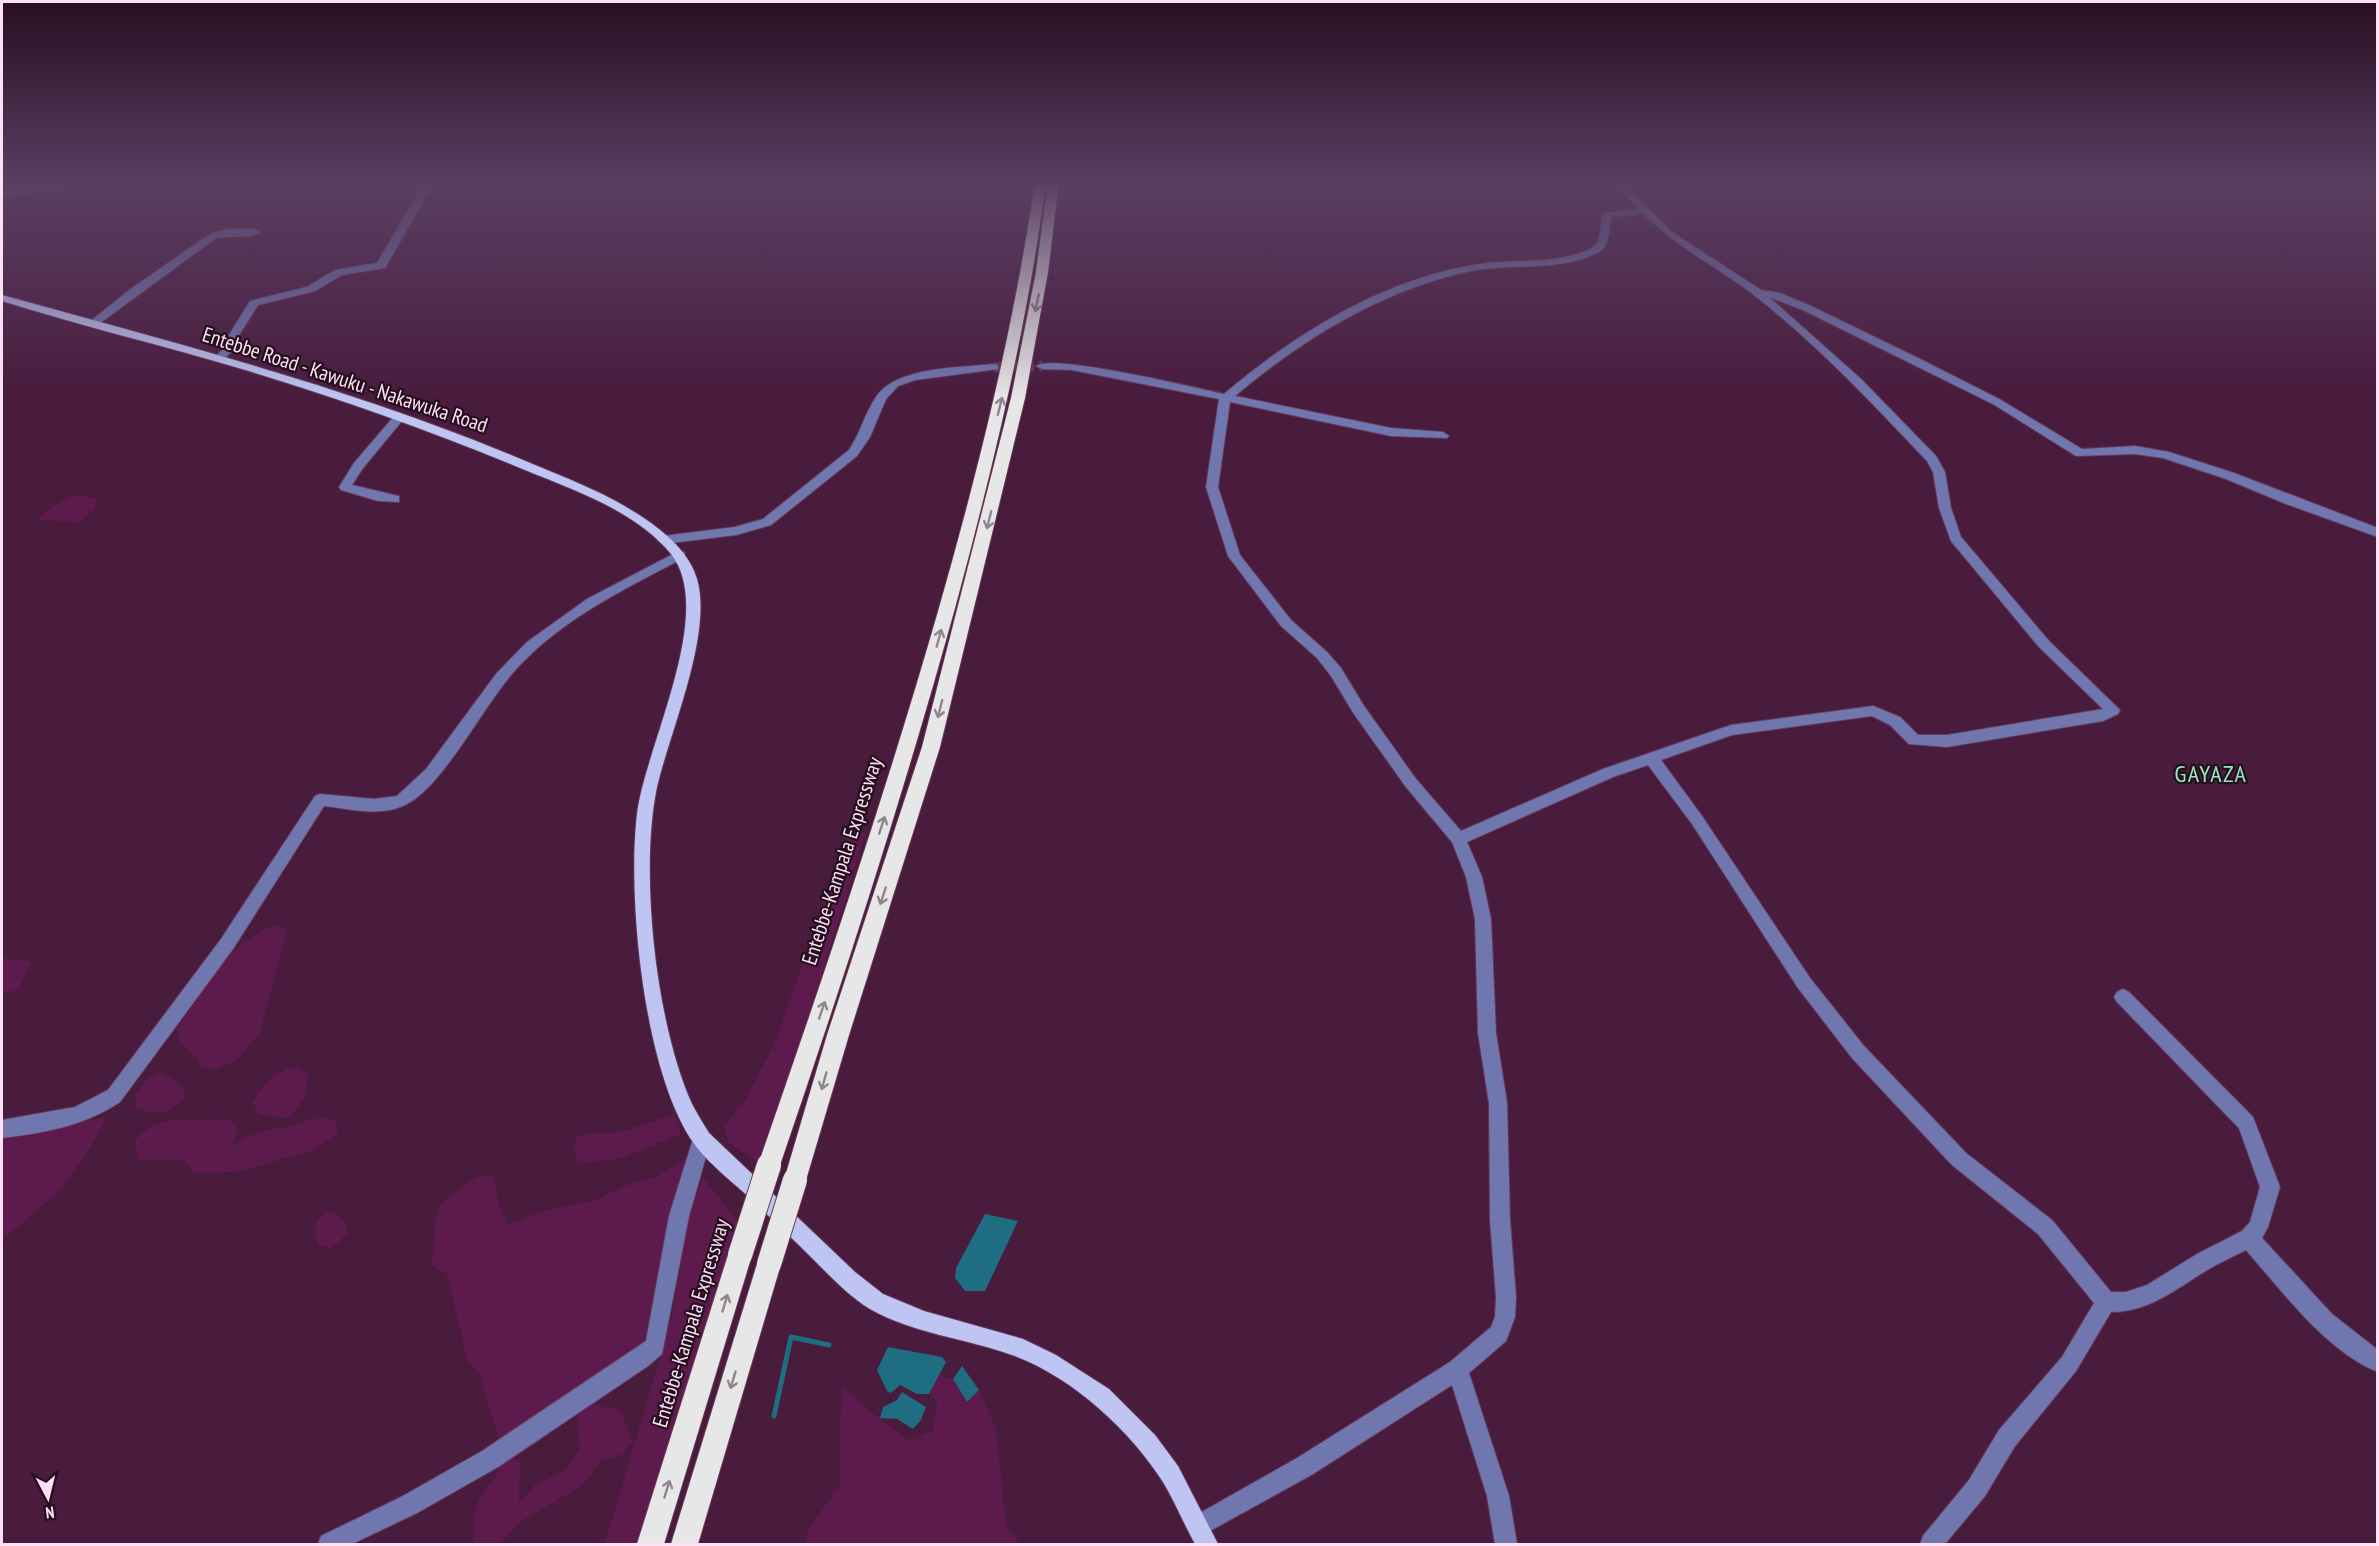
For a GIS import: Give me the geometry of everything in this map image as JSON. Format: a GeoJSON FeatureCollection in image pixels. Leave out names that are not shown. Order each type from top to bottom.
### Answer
{"type":"FeatureCollection","features":[{"type":"Feature","properties":{"kind":"highway","name":"Entebbe-Kampala Expressway"},"geometry":{"type":"LineString","coordinates":[[650,1545],[769,1165],[831,985],[940,634],[1016,342],[1030,254]]}},
{"type":"Feature","properties":{"kind":"highway"},"geometry":{"type":"LineString","coordinates":[[684,1545],[838,1035],[931,747],[1018,398],[1044,254]]}},
{"type":"Feature","properties":{"kind":"main road","name":"Entebbe Road - Kawuku - Nakawuka Road"},"geometry":{"type":"LineString","coordinates":[[2,298],[218,358],[462,438],[596,496],[622,510],[663,540],[679,555],[690,574],[693,616],[685,661],[646,806],[644,902],[658,1022],[677,1086],[702,1139],[848,1279],[876,1301],[924,1321],[1016,1346],[1049,1362],[1102,1396],[1147,1443],[1170,1474],[1203,1535]]}},
{"type":"Feature","properties":{"kind":"street"},"geometry":{"type":"LineString","coordinates":[[92,324],[187,254]]}},
{"type":"Feature","properties":{"kind":"street"},"geometry":{"type":"LineString","coordinates":[[218,358],[231,348],[234,334],[254,303],[311,289],[339,272],[381,266],[388,254]]}},
{"type":"Feature","properties":{"kind":"street"},"geometry":{"type":"LineString","coordinates":[[1203,1535],[1456,1369],[1499,1334],[1505,1317],[1506,1298],[1500,1220],[1498,1103],[1486,1034],[1483,919],[1474,877],[1458,839],[1410,783],[1336,672],[1322,655],[1286,623],[1234,556],[1212,487],[1225,399],[1262,367],[1382,297],[1412,284],[1472,268],[1556,260],[1581,254]]}},
{"type":"Feature","properties":{"kind":"street"},"geometry":{"type":"LineString","coordinates":[[1458,839],[1575,787],[1731,730],[1873,711],[1895,721],[1914,740],[1930,742],[2103,716],[2113,710],[2044,644],[1955,538],[1945,508],[1939,472],[1932,459],[1857,381],[1758,293],[1699,254]]}},
{"type":"Feature","properties":{"kind":"street"},"geometry":{"type":"LineString","coordinates":[[1758,293],[1776,295],[1798,304],[1918,362],[1997,402],[2080,453],[2135,450],[2165,455],[2230,476],[2378,533]]}},
{"type":"Feature","properties":{"kind":"street"},"geometry":{"type":"LineString","coordinates":[[1042,366],[1071,367],[1391,432],[1443,436]]}},
{"type":"Feature","properties":{"kind":"street"},"geometry":{"type":"LineString","coordinates":[[663,540],[736,531],[767,522],[853,453],[864,437],[880,398],[894,384],[913,377],[994,367]]}},
{"type":"Feature","properties":{"kind":"street"},"geometry":{"type":"LineString","coordinates":[[395,499],[345,487],[358,466],[400,416]]}},
{"type":"Feature","properties":{"kind":"street"},"geometry":{"type":"LineString","coordinates":[[2,1129],[80,1116],[97,1109],[114,1095],[227,944],[320,800],[381,805],[402,800],[428,776],[480,702],[514,661],[539,639],[617,588],[679,555]]}},
{"type":"Feature","properties":{"kind":"street"},"geometry":{"type":"LineString","coordinates":[[1651,758],[1697,820],[1804,983],[1858,1052],[1959,1159],[2045,1227],[2106,1302]]}},
{"type":"Feature","properties":{"kind":"street"},"geometry":{"type":"LineString","coordinates":[[2106,1302],[2126,1302],[2152,1294],[2204,1261],[2248,1238],[2258,1227],[2270,1187],[2246,1124],[2123,997]]}},
{"type":"Feature","properties":{"kind":"street"},"geometry":{"type":"LineString","coordinates":[[329,1545],[409,1505],[500,1452],[655,1347],[680,1216],[702,1139]]}},
{"type":"Feature","properties":{"kind":"street"},"geometry":{"type":"LineString","coordinates":[[2248,1238],[2300,1297],[2338,1334],[2358,1351],[2378,1362]]}},
{"type":"Feature","properties":{"kind":"street"},"geometry":{"type":"LineString","coordinates":[[1931,1545],[1977,1488],[2007,1438],[2069,1364],[2106,1302]]}},
{"type":"Feature","properties":{"kind":"street"},"geometry":{"type":"LineString","coordinates":[[1456,1369],[1498,1496],[1506,1545]]}},
{"type":"Feature","properties":{"kind":"shaded area"},"geometry":{"type":"Polygon","coordinates":[[[75,495],[97,499],[94,509],[79,522],[39,520],[45,511],[75,495]]]}},
{"type":"Feature","properties":{"kind":"shaded area"},"geometry":{"type":"Polygon","coordinates":[[[849,831],[866,832],[763,1165],[729,1143],[723,1127],[744,1102],[774,1045],[849,831]]]}},
{"type":"Feature","properties":{"kind":"shaded area"},"geometry":{"type":"Polygon","coordinates":[[[274,925],[287,930],[260,1033],[237,1060],[218,1069],[201,1067],[197,1058],[180,1043],[177,1028],[229,956],[242,944],[274,925]]]}},
{"type":"Feature","properties":{"kind":"shaded area"},"geometry":{"type":"Polygon","coordinates":[[[2,958],[31,962],[18,990],[2,993],[2,958]]]}},
{"type":"Feature","properties":{"kind":"shaded area"},"geometry":{"type":"Polygon","coordinates":[[[296,1067],[308,1073],[306,1096],[289,1118],[259,1114],[252,1102],[261,1090],[282,1071],[296,1067]]]}},
{"type":"Feature","properties":{"kind":"shaded area"},"geometry":{"type":"Polygon","coordinates":[[[160,1073],[180,1083],[187,1097],[174,1107],[158,1113],[136,1107],[135,1094],[148,1079],[160,1073]]]}},
{"type":"Feature","properties":{"kind":"shaded area"},"geometry":{"type":"Polygon","coordinates":[[[674,1114],[681,1134],[623,1158],[577,1164],[574,1148],[577,1137],[589,1133],[616,1133],[674,1114]]]}},
{"type":"Feature","properties":{"kind":"shaded area"},"geometry":{"type":"Polygon","coordinates":[[[318,1116],[335,1120],[338,1135],[308,1152],[237,1172],[195,1173],[184,1160],[138,1160],[135,1140],[150,1126],[174,1120],[230,1119],[237,1129],[233,1146],[249,1136],[270,1129],[291,1127],[318,1116]]]}},
{"type":"Feature","properties":{"kind":"shaded area"},"geometry":{"type":"Polygon","coordinates":[[[107,1117],[88,1151],[58,1192],[2,1240],[2,1138],[107,1117]]]}},
{"type":"Feature","properties":{"kind":"shaded area"},"geometry":{"type":"Polygon","coordinates":[[[688,1158],[649,1348],[545,1415],[540,1441],[521,1449],[499,1441],[480,1375],[467,1359],[447,1274],[431,1265],[435,1221],[440,1204],[476,1177],[494,1175],[498,1202],[508,1225],[542,1211],[596,1200],[631,1183],[653,1178],[688,1158]]]}},
{"type":"Feature","properties":{"kind":"shaded area"},"geometry":{"type":"Polygon","coordinates":[[[703,1178],[740,1224],[636,1544],[605,1544],[673,1313],[688,1214],[703,1178]]]}},
{"type":"Feature","properties":{"kind":"shaded area"},"geometry":{"type":"Polygon","coordinates":[[[332,1211],[346,1223],[347,1234],[331,1248],[319,1245],[315,1232],[323,1213],[332,1211]]]}},
{"type":"Feature","properties":{"kind":"shaded area"},"geometry":{"type":"Polygon","coordinates":[[[939,1374],[953,1379],[966,1402],[979,1390],[996,1429],[1006,1525],[1020,1544],[805,1544],[808,1530],[840,1485],[840,1421],[843,1386],[863,1406],[908,1440],[933,1430],[937,1401],[929,1394],[939,1374]]]}},
{"type":"Feature","properties":{"kind":"shaded area"},"geometry":{"type":"Polygon","coordinates":[[[589,1404],[620,1410],[633,1442],[622,1455],[601,1461],[583,1485],[520,1522],[500,1544],[475,1544],[473,1517],[478,1501],[494,1479],[503,1456],[512,1456],[520,1461],[519,1502],[535,1485],[565,1471],[580,1448],[577,1419],[589,1404]]]}},
{"type":"Feature","properties":{"kind":"water"},"geometry":{"type":"Polygon","coordinates":[[[985,1214],[1018,1221],[985,1291],[965,1291],[955,1278],[956,1268],[985,1214]]]}},
{"type":"Feature","properties":{"kind":"water"},"geometry":{"type":"Polygon","coordinates":[[[888,1347],[942,1357],[946,1362],[929,1394],[917,1394],[900,1385],[891,1393],[887,1391],[877,1370],[888,1347]]]}},
{"type":"Feature","properties":{"kind":"water"},"geometry":{"type":"Polygon","coordinates":[[[962,1366],[979,1390],[967,1402],[953,1379],[962,1366]]]}},
{"type":"Feature","properties":{"kind":"water"},"geometry":{"type":"Polygon","coordinates":[[[902,1392],[926,1407],[921,1420],[913,1429],[897,1419],[880,1418],[883,1407],[897,1400],[902,1392]]]}},
{"type":"Feature","properties":{"kind":"waterway"},"geometry":{"type":"LineString","coordinates":[[774,1416],[791,1337],[829,1345]]}},
{"type":"Feature","properties":{"kind":"tunnel"},"geometry":{"type":"LineString","coordinates":[[994,367],[1042,366]]}},
{"type":"Feature","properties":{"kind":"district","name":"GAYAZA"},"geometry":{"type":"Point","coordinates":[2211,774]}}]}
